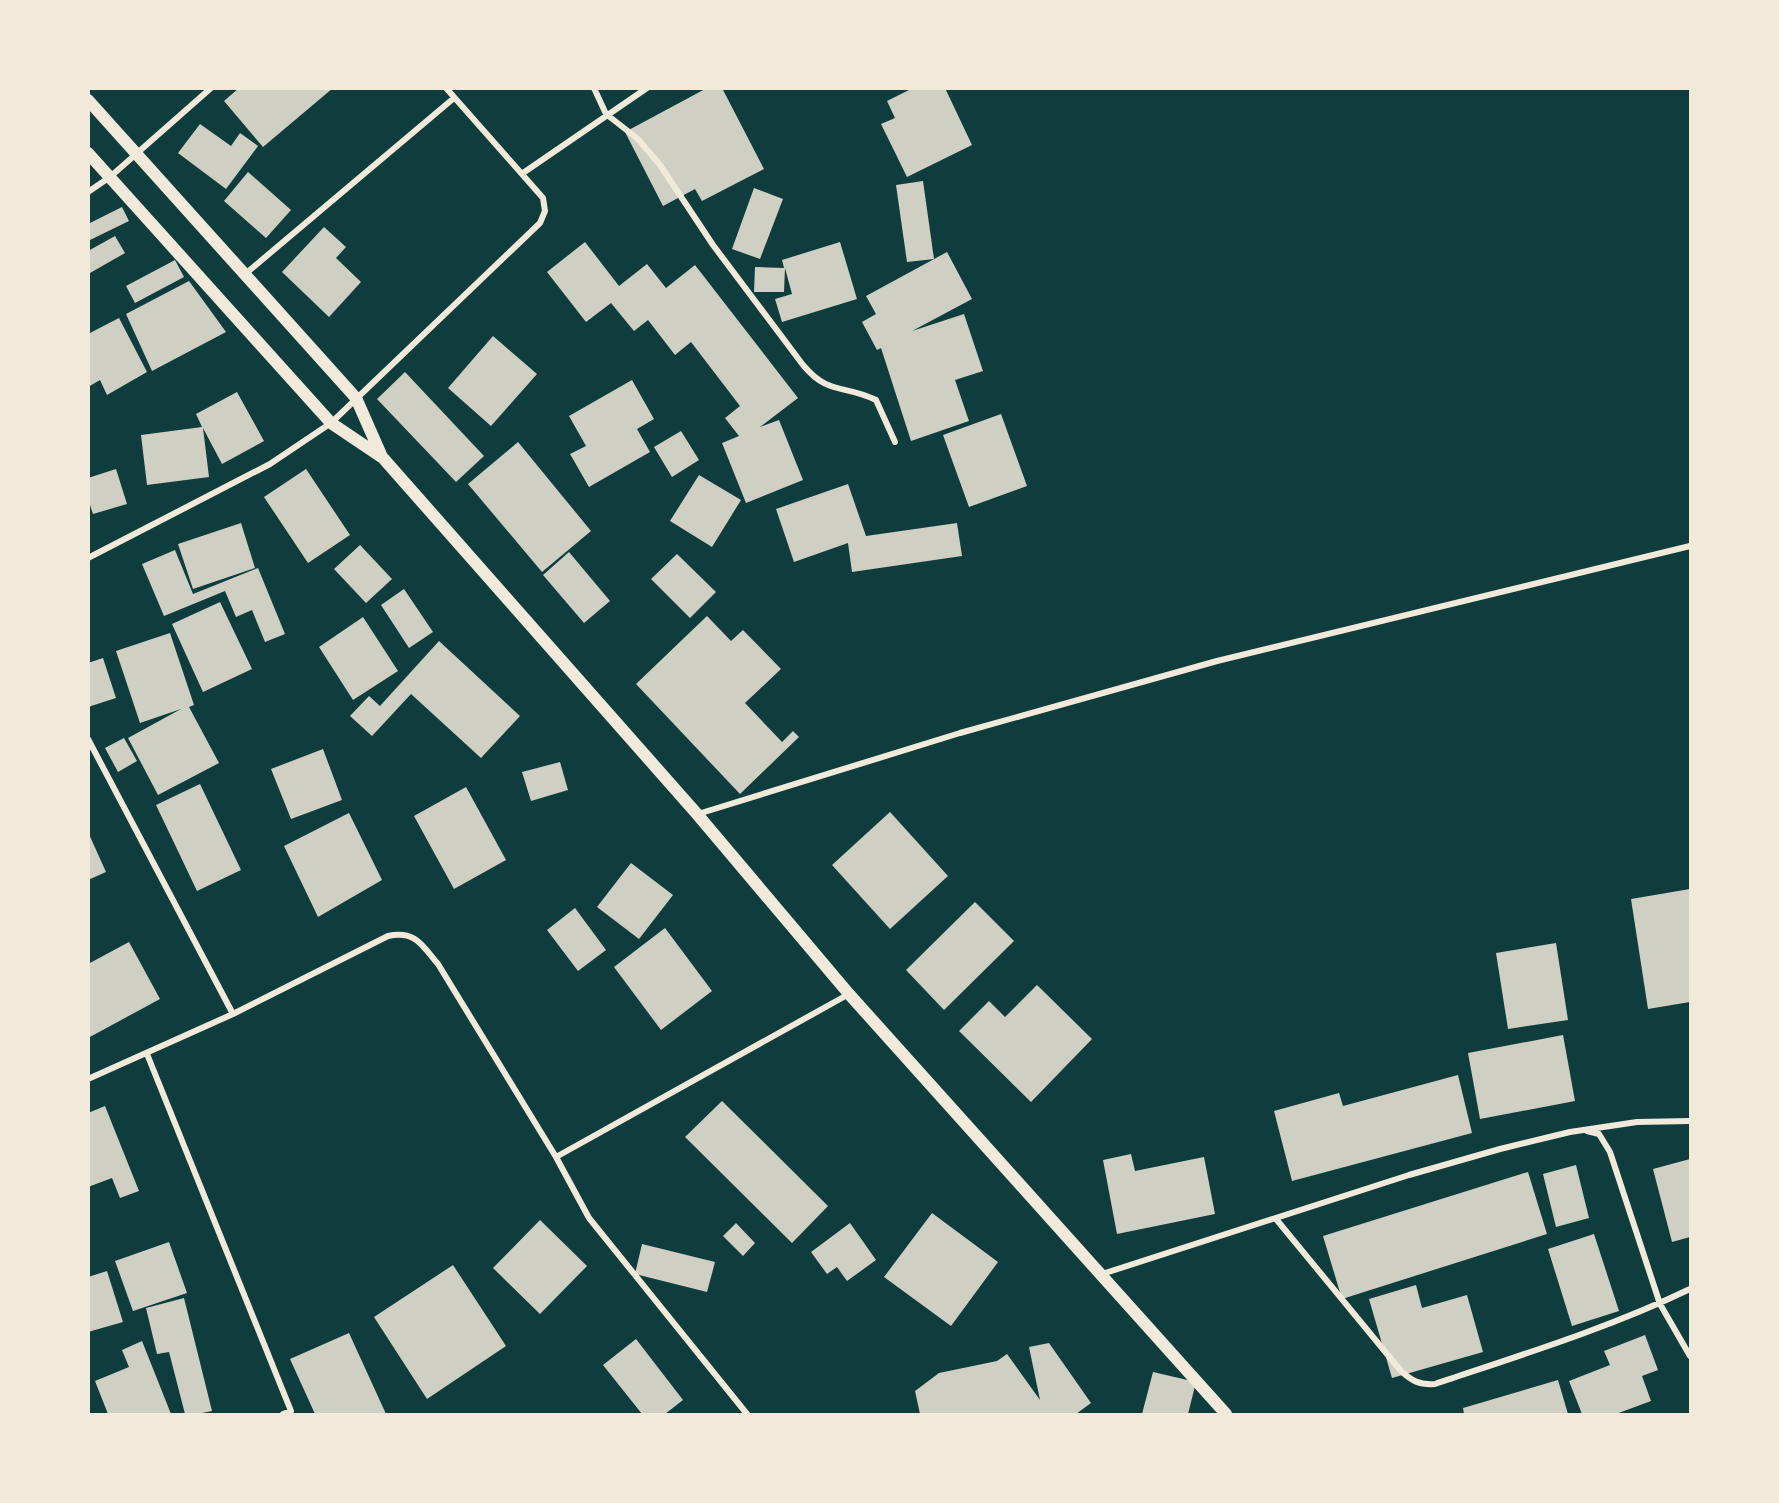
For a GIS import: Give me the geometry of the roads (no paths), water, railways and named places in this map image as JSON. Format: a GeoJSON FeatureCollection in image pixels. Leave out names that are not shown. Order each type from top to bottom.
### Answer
{"type":"FeatureCollection","features":[{"type":"Feature","properties":{"kind":"main road"},"geometry":{"type":"LineString","coordinates":[[88,100],[356,398],[383,458]]}},
{"type":"Feature","properties":{"kind":"main road"},"geometry":{"type":"LineString","coordinates":[[88,153],[331,423],[383,458],[697,814],[849,994],[1226,1414]]}},
{"type":"Feature","properties":{"kind":"street"},"geometry":{"type":"LineString","coordinates":[[88,192],[110,177],[211,88]]}},
{"type":"Feature","properties":{"kind":"street"},"geometry":{"type":"LineString","coordinates":[[88,558],[270,464],[331,423],[540,223],[545,211],[543,198],[446,88]]}},
{"type":"Feature","properties":{"kind":"street"},"geometry":{"type":"LineString","coordinates":[[594,88],[606,114],[638,139],[660,165],[713,245],[810,373],[817,381],[835,390],[862,393],[876,400],[895,442]]}},
{"type":"Feature","properties":{"kind":"street"},"geometry":{"type":"LineString","coordinates":[[523,173],[647,88]]}},
{"type":"Feature","properties":{"kind":"street"},"geometry":{"type":"LineString","coordinates":[[244,275],[454,98]]}},
{"type":"Feature","properties":{"kind":"street"},"geometry":{"type":"LineString","coordinates":[[697,814],[960,734],[1217,661],[1690,546]]}},
{"type":"Feature","properties":{"kind":"street"},"geometry":{"type":"LineString","coordinates":[[88,738],[233,1014]]}},
{"type":"Feature","properties":{"kind":"street"},"geometry":{"type":"LineString","coordinates":[[88,1079],[233,1014],[388,936],[401,933],[413,937],[438,964],[556,1157],[589,1218],[747,1414]]}},
{"type":"Feature","properties":{"kind":"street"},"geometry":{"type":"LineString","coordinates":[[556,1157],[849,994]]}},
{"type":"Feature","properties":{"kind":"street"},"geometry":{"type":"LineString","coordinates":[[147,1054],[292,1413],[283,1414]]}},
{"type":"Feature","properties":{"kind":"street"},"geometry":{"type":"LineString","coordinates":[[1102,1274],[1409,1175],[1500,1149],[1584,1130],[1637,1122],[1690,1121]]}},
{"type":"Feature","properties":{"kind":"street"},"geometry":{"type":"LineString","coordinates":[[1584,1130],[1599,1134],[1610,1152],[1660,1304],[1681,1335],[1690,1356]]}},
{"type":"Feature","properties":{"kind":"street"},"geometry":{"type":"LineString","coordinates":[[1276,1219],[1401,1371],[1413,1381],[1423,1385],[1435,1384],[1549,1345],[1660,1304],[1690,1289]]}}]}
